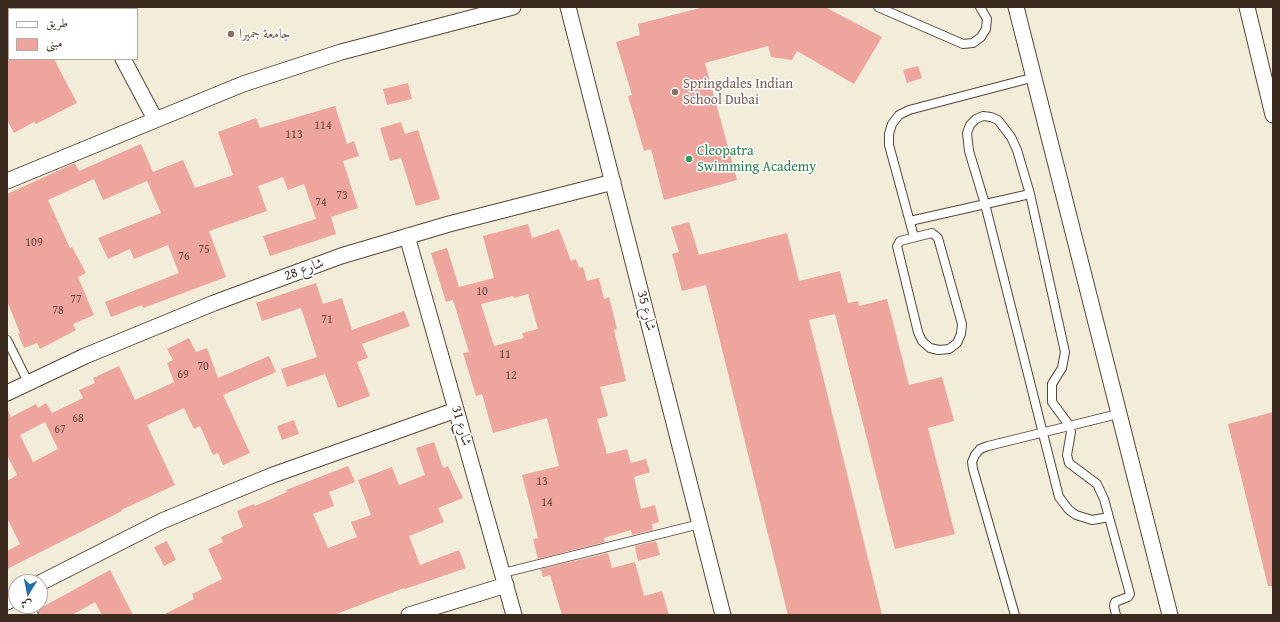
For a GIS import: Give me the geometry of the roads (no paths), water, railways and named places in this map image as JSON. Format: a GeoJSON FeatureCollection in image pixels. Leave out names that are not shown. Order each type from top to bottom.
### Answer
{"type":"FeatureCollection","features":[{"type":"Feature","properties":{"kind":"street"},"geometry":{"type":"LineString","coordinates":[[7,181],[243,84],[320,58],[513,7]]}},
{"type":"Feature","properties":{"kind":"street","name":"شارع 35"},"geometry":{"type":"LineString","coordinates":[[568,7],[723,615]]}},
{"type":"Feature","properties":{"kind":"street"},"geometry":{"type":"LineString","coordinates":[[1016,7],[1170,615]]}},
{"type":"Feature","properties":{"kind":"street"},"geometry":{"type":"LineString","coordinates":[[1247,7],[1273,115]]}},
{"type":"Feature","properties":{"kind":"street"},"geometry":{"type":"LineString","coordinates":[[124,60],[155,119]]}},
{"type":"Feature","properties":{"kind":"street","name":"شارع 28"},"geometry":{"type":"LineString","coordinates":[[7,393],[85,356],[214,303],[341,256],[407,236],[613,182]]}},
{"type":"Feature","properties":{"kind":"street","name":"شارع 31"},"geometry":{"type":"LineString","coordinates":[[407,236],[514,615]]}},
{"type":"Feature","properties":{"kind":"street"},"geometry":{"type":"LineString","coordinates":[[48,579],[162,521],[217,498],[273,475],[456,410]]}},
{"type":"Feature","properties":{"kind":"street"},"geometry":{"type":"LineString","coordinates":[[409,615],[504,579]]}},
{"type":"Feature","properties":{"kind":"lane"},"geometry":{"type":"LineString","coordinates":[[878,7],[963,44],[973,43],[981,37],[986,29],[987,19],[980,7]]}},
{"type":"Feature","properties":{"kind":"lane"},"geometry":{"type":"LineString","coordinates":[[914,237],[889,145],[889,134],[892,124],[899,115],[909,110],[1034,77]]}},
{"type":"Feature","properties":{"kind":"lane"},"geometry":{"type":"LineString","coordinates":[[1109,517],[1097,520],[1084,519],[1076,516],[1063,504],[1056,489],[985,204],[972,162],[967,133],[970,125],[976,119],[983,116],[991,116],[998,120],[1010,137],[1017,150],[1030,194],[1065,352],[1062,368],[1052,384],[1052,402],[1069,425],[1070,432],[1067,455],[1069,463],[1097,484],[1102,490],[1130,594],[1128,597],[1115,602],[1114,606],[1116,615]]}},
{"type":"Feature","properties":{"kind":"lane"},"geometry":{"type":"LineString","coordinates":[[910,221],[1030,194]]}},
{"type":"Feature","properties":{"kind":"lane"},"geometry":{"type":"LineString","coordinates":[[932,234],[938,238],[962,324],[961,334],[957,343],[949,349],[939,350],[930,348],[922,341],[918,332],[897,246],[900,241],[914,237],[932,234]]}},
{"type":"Feature","properties":{"kind":"lane"},"geometry":{"type":"LineString","coordinates":[[7,340],[28,382]]}},
{"type":"Feature","properties":{"kind":"lane"},"geometry":{"type":"LineString","coordinates":[[1015,615],[972,462],[975,455],[980,449],[1069,425],[1118,414]]}},
{"type":"Feature","properties":{"kind":"lane"},"geometry":{"type":"LineString","coordinates":[[504,579],[700,524]]}},
{"type":"Feature","properties":{"kind":"place","name":"جامعة جميرا"},"geometry":{"type":"Point","coordinates":[231,34]}},
{"type":"Feature","properties":{"kind":"place","name":"Springdales Indian School Dubai"},"geometry":{"type":"Point","coordinates":[675,92]}},
{"type":"Feature","properties":{"kind":"place","name":"Cleopatra Swimming Academy"},"geometry":{"type":"Point","coordinates":[689,159]}}]}
